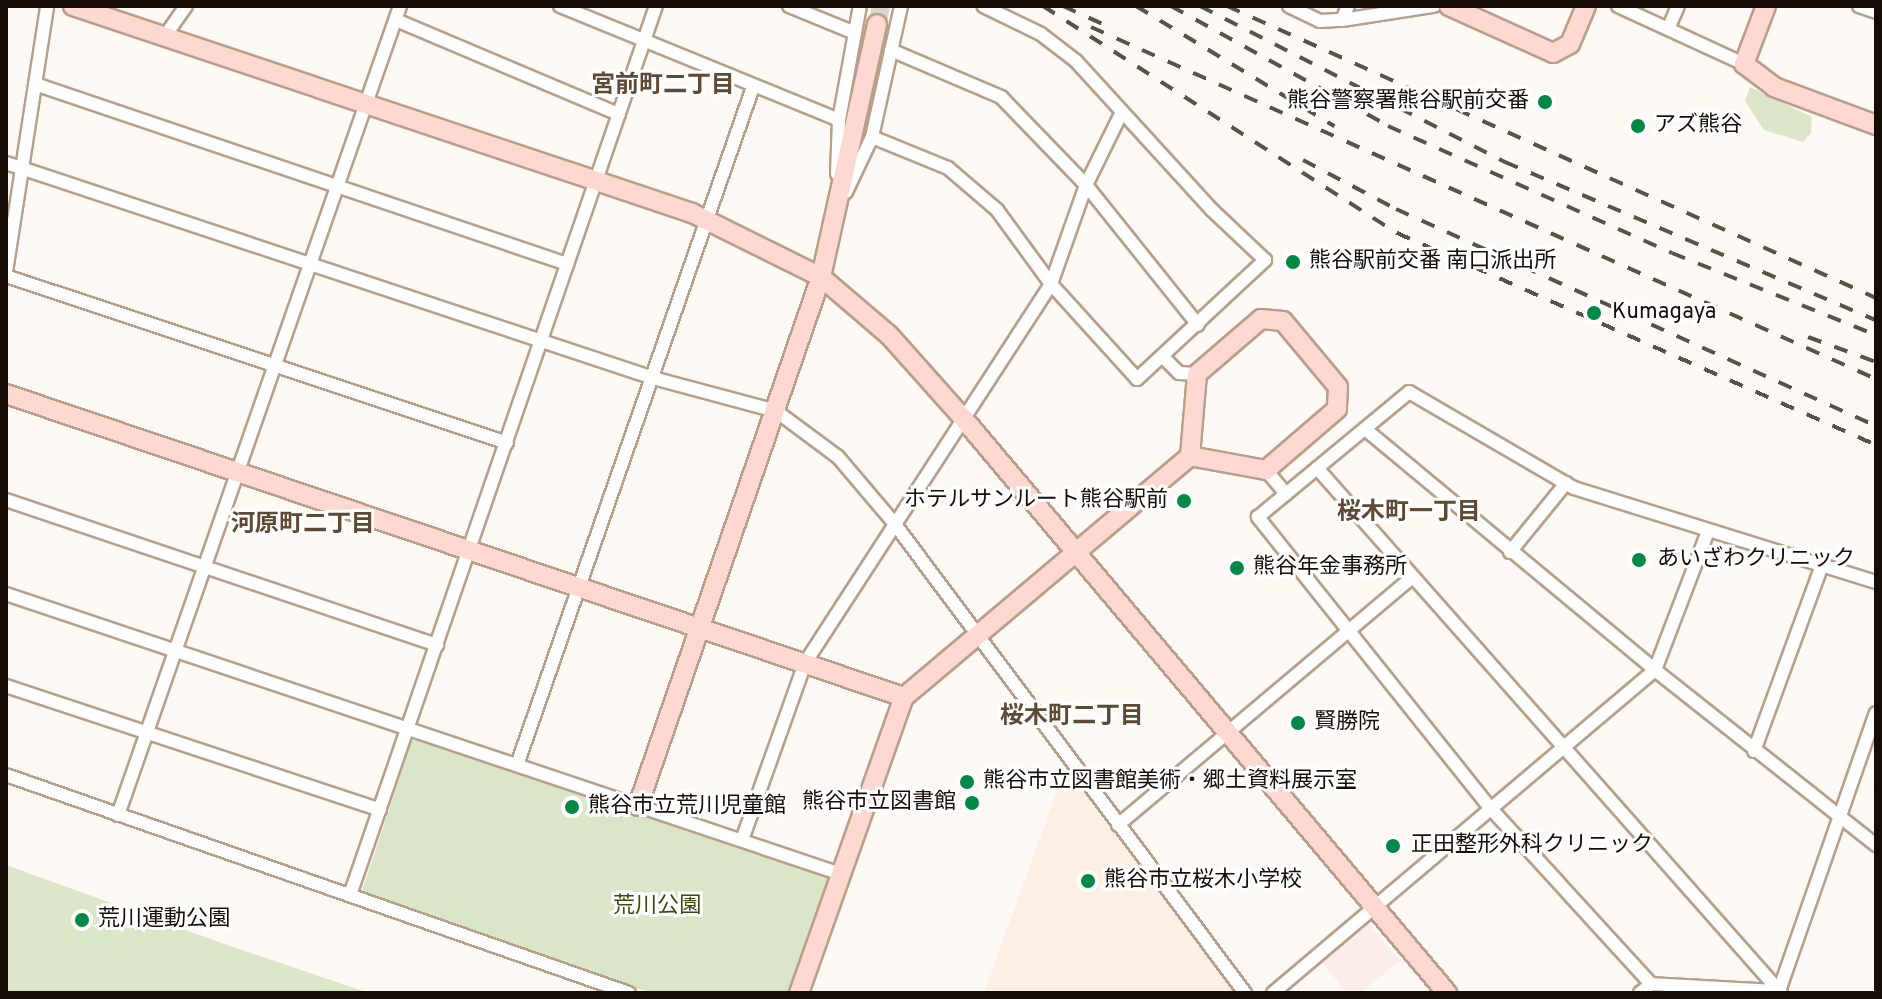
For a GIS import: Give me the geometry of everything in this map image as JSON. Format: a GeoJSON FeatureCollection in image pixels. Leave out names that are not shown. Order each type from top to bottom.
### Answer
{"type":"FeatureCollection","features":[{"type":"Feature","properties":{"kind":"street"},"geometry":{"type":"LineString","coordinates":[[47,6],[6,274],[507,443]]}},
{"type":"Feature","properties":{"kind":"street"},"geometry":{"type":"LineString","coordinates":[[73,6],[599,181],[709,221],[821,277],[889,335],[963,418],[1447,993]]}},
{"type":"Feature","properties":{"kind":"street"},"geometry":{"type":"LineString","coordinates":[[165,36],[186,6]]}},
{"type":"Feature","properties":{"kind":"street"},"geometry":{"type":"LineString","coordinates":[[118,815],[400,6]]}},
{"type":"Feature","properties":{"kind":"street"},"geometry":{"type":"LineString","coordinates":[[560,6],[839,120]]}},
{"type":"Feature","properties":{"kind":"street"},"geometry":{"type":"LineString","coordinates":[[350,895],[567,264],[599,181],[656,6]]}},
{"type":"Feature","properties":{"kind":"street"},"geometry":{"type":"LineString","coordinates":[[789,6],[855,33]]}},
{"type":"Feature","properties":{"kind":"street"},"geometry":{"type":"LineString","coordinates":[[836,213],[839,120],[860,6]]}},
{"type":"Feature","properties":{"kind":"street"},"geometry":{"type":"LineString","coordinates":[[836,213],[872,137],[901,6]]}},
{"type":"Feature","properties":{"kind":"street"},"geometry":{"type":"LineString","coordinates":[[872,137],[948,168],[997,210],[1051,284],[1137,379],[1164,358],[1265,260],[1121,114],[1076,61],[1041,34],[983,6]]}},
{"type":"Feature","properties":{"kind":"street"},"geometry":{"type":"LineString","coordinates":[[1289,6],[1320,21],[1434,6]]}},
{"type":"Feature","properties":{"kind":"street"},"geometry":{"type":"LineString","coordinates":[[1342,20],[1348,6]]}},
{"type":"Feature","properties":{"kind":"street"},"geometry":{"type":"LineString","coordinates":[[1449,6],[1553,53],[1570,44],[1586,6]]}},
{"type":"Feature","properties":{"kind":"street"},"geometry":{"type":"LineString","coordinates":[[1618,6],[1744,64],[1774,87],[1876,125]]}},
{"type":"Feature","properties":{"kind":"street"},"geometry":{"type":"LineString","coordinates":[[1669,27],[1678,6]]}},
{"type":"Feature","properties":{"kind":"street"},"geometry":{"type":"LineString","coordinates":[[1744,64],[1766,6]]}},
{"type":"Feature","properties":{"kind":"street"},"geometry":{"type":"LineString","coordinates":[[1859,6],[1876,12]]}},
{"type":"Feature","properties":{"kind":"street"},"geometry":{"type":"LineString","coordinates":[[396,20],[619,114]]}},
{"type":"Feature","properties":{"kind":"street"},"geometry":{"type":"LineString","coordinates":[[638,806],[821,277],[877,24]]}},
{"type":"Feature","properties":{"kind":"street"},"geometry":{"type":"LineString","coordinates":[[891,50],[1001,97],[1086,185],[1198,325]]}},
{"type":"Feature","properties":{"kind":"street"},"geometry":{"type":"LineString","coordinates":[[35,84],[567,264]]}},
{"type":"Feature","properties":{"kind":"street"},"geometry":{"type":"LineString","coordinates":[[517,765],[709,221],[753,87]]}},
{"type":"Feature","properties":{"kind":"street"},"geometry":{"type":"LineString","coordinates":[[742,840],[805,663],[1051,284],[1086,185],[1121,114]]}},
{"type":"Feature","properties":{"kind":"street"},"geometry":{"type":"LineString","coordinates":[[6,163],[541,342],[653,378],[776,411],[838,457],[894,523],[1245,993]]}},
{"type":"Feature","properties":{"kind":"street"},"geometry":{"type":"LineString","coordinates":[[1164,358],[1179,373],[1197,374],[1261,319],[1276,317],[1338,387],[1337,409],[1266,470]]}},
{"type":"Feature","properties":{"kind":"street"},"geometry":{"type":"LineString","coordinates":[[799,993],[904,697],[1190,456],[1197,374]]}},
{"type":"Feature","properties":{"kind":"street"},"geometry":{"type":"LineString","coordinates":[[1651,984],[1491,809],[1258,517],[1409,392],[1566,483],[1708,531],[1876,582]]}},
{"type":"Feature","properties":{"kind":"street"},"geometry":{"type":"LineString","coordinates":[[6,394],[904,697]]}},
{"type":"Feature","properties":{"kind":"street"},"geometry":{"type":"LineString","coordinates":[[1365,429],[1754,751],[1876,845]]}},
{"type":"Feature","properties":{"kind":"street"},"geometry":{"type":"LineString","coordinates":[[1190,456],[1266,470],[1286,494]]}},
{"type":"Feature","properties":{"kind":"street"},"geometry":{"type":"LineString","coordinates":[[1317,468],[1782,992]]}},
{"type":"Feature","properties":{"kind":"street"},"geometry":{"type":"LineString","coordinates":[[1510,552],[1566,483]]}},
{"type":"Feature","properties":{"kind":"street"},"geometry":{"type":"LineString","coordinates":[[6,500],[437,645]]}},
{"type":"Feature","properties":{"kind":"street"},"geometry":{"type":"LineString","coordinates":[[1273,993],[1655,670],[1708,531]]}},
{"type":"Feature","properties":{"kind":"street"},"geometry":{"type":"LineString","coordinates":[[1754,751],[1822,565]]}},
{"type":"Feature","properties":{"kind":"street"},"geometry":{"type":"LineString","coordinates":[[1118,825],[1230,734],[1412,577]]}},
{"type":"Feature","properties":{"kind":"street"},"geometry":{"type":"LineString","coordinates":[[6,594],[841,874]]}},
{"type":"Feature","properties":{"kind":"street"},"geometry":{"type":"LineString","coordinates":[[6,686],[380,810]]}},
{"type":"Feature","properties":{"kind":"street"},"geometry":{"type":"LineString","coordinates":[[1782,992],[1838,818],[1876,713]]}},
{"type":"Feature","properties":{"kind":"street"},"geometry":{"type":"LineString","coordinates":[[6,775],[629,993]]}},
{"type":"Feature","properties":{"kind":"street"},"geometry":{"type":"LineString","coordinates":[[1640,993],[1651,984],[1782,992]]}},
{"type":"Feature","properties":{"kind":"shaded area","name":"熊谷市立桜木小学校"},"geometry":{"type":"Polygon","coordinates":[[[1065,769],[1237,993],[984,993],[1065,769]]]}},
{"type":"Feature","properties":{"kind":"shaded area"},"geometry":{"type":"Polygon","coordinates":[[[1367,922],[1400,961],[1360,993],[1347,993],[1321,961],[1367,922]]]}},
{"type":"Feature","properties":{"kind":"green space"},"geometry":{"type":"Polygon","coordinates":[[[1750,87],[1812,117],[1811,133],[1803,142],[1764,130],[1745,101],[1750,87]]]}},
{"type":"Feature","properties":{"kind":"green space","name":"荒川公園"},"geometry":{"type":"Polygon","coordinates":[[[413,737],[832,877],[790,993],[650,993],[362,891],[413,737]]]}},
{"type":"Feature","properties":{"kind":"green space","name":"荒川運動公園"},"geometry":{"type":"Polygon","coordinates":[[[6,865],[230,946],[369,993],[6,993],[6,865]]]}},
{"type":"Feature","properties":{"kind":"tunnel"},"geometry":{"type":"LineString","coordinates":[[877,24],[881,6]]}},
{"type":"Feature","properties":{"kind":"railway"},"geometry":{"type":"LineString","coordinates":[[1043,6],[1397,233],[1876,445]]}},
{"type":"Feature","properties":{"kind":"railway"},"geometry":{"type":"LineString","coordinates":[[1063,6],[1107,26]]}},
{"type":"Feature","properties":{"kind":"railway"},"geometry":{"type":"LineString","coordinates":[[1136,6],[1334,126]]}},
{"type":"Feature","properties":{"kind":"railway"},"geometry":{"type":"LineString","coordinates":[[1171,6],[1388,126],[1672,253],[1876,335]]}},
{"type":"Feature","properties":{"kind":"railway"},"geometry":{"type":"LineString","coordinates":[[1200,6],[1505,162],[1876,320]]}},
{"type":"Feature","properties":{"kind":"railway"},"geometry":{"type":"LineString","coordinates":[[1227,6],[1876,298]]}},
{"type":"Feature","properties":{"kind":"railway"},"geometry":{"type":"LineString","coordinates":[[1091,27],[1876,379]]}},
{"type":"Feature","properties":{"kind":"railway"},"geometry":{"type":"LineString","coordinates":[[1303,160],[1396,209],[1876,426]]}},
{"type":"Feature","properties":{"kind":"railway"},"geometry":{"type":"LineString","coordinates":[[1808,337],[1876,362]]}},
{"type":"Feature","properties":{"kind":"place","name":"熊谷警察署熊谷駅前交番"},"geometry":{"type":"Point","coordinates":[1545,102]}},
{"type":"Feature","properties":{"kind":"place","name":"アズ熊谷"},"geometry":{"type":"Point","coordinates":[1638,126]}},
{"type":"Feature","properties":{"kind":"place","name":"熊谷駅前交番 南口派出所"},"geometry":{"type":"Point","coordinates":[1293,262]}},
{"type":"Feature","properties":{"kind":"place","name":"Kumagaya"},"geometry":{"type":"Point","coordinates":[1594,313]}},
{"type":"Feature","properties":{"kind":"place","name":"ホテルサンルート熊谷駅前"},"geometry":{"type":"Point","coordinates":[1184,501]}},
{"type":"Feature","properties":{"kind":"place","name":"あいざわクリニック"},"geometry":{"type":"Point","coordinates":[1639,560]}},
{"type":"Feature","properties":{"kind":"place","name":"熊谷年金事務所"},"geometry":{"type":"Point","coordinates":[1237,568]}},
{"type":"Feature","properties":{"kind":"place","name":"賢勝院"},"geometry":{"type":"Point","coordinates":[1298,723]}},
{"type":"Feature","properties":{"kind":"place","name":"熊谷市立図書館美術・郷土資料展示室"},"geometry":{"type":"Point","coordinates":[967,782]}},
{"type":"Feature","properties":{"kind":"place","name":"熊谷市立図書館"},"geometry":{"type":"Point","coordinates":[972,803]}},
{"type":"Feature","properties":{"kind":"place","name":"熊谷市立荒川児童館"},"geometry":{"type":"Point","coordinates":[572,807]}},
{"type":"Feature","properties":{"kind":"place","name":"正田整形外科クリニック"},"geometry":{"type":"Point","coordinates":[1393,846]}},
{"type":"Feature","properties":{"kind":"place","name":"熊谷市立桜木小学校"},"geometry":{"type":"Point","coordinates":[1088,881]}},
{"type":"Feature","properties":{"kind":"place","name":"荒川運動公園"},"geometry":{"type":"Point","coordinates":[82,920]}},
{"type":"Feature","properties":{"kind":"district","name":"宮前町二丁目"},"geometry":{"type":"Point","coordinates":[663,87]}},
{"type":"Feature","properties":{"kind":"district","name":"桜木町一丁目"},"geometry":{"type":"Point","coordinates":[1409,514]}},
{"type":"Feature","properties":{"kind":"district","name":"河原町二丁目"},"geometry":{"type":"Point","coordinates":[303,526]}},
{"type":"Feature","properties":{"kind":"district","name":"桜木町二丁目"},"geometry":{"type":"Point","coordinates":[1072,718]}}]}
